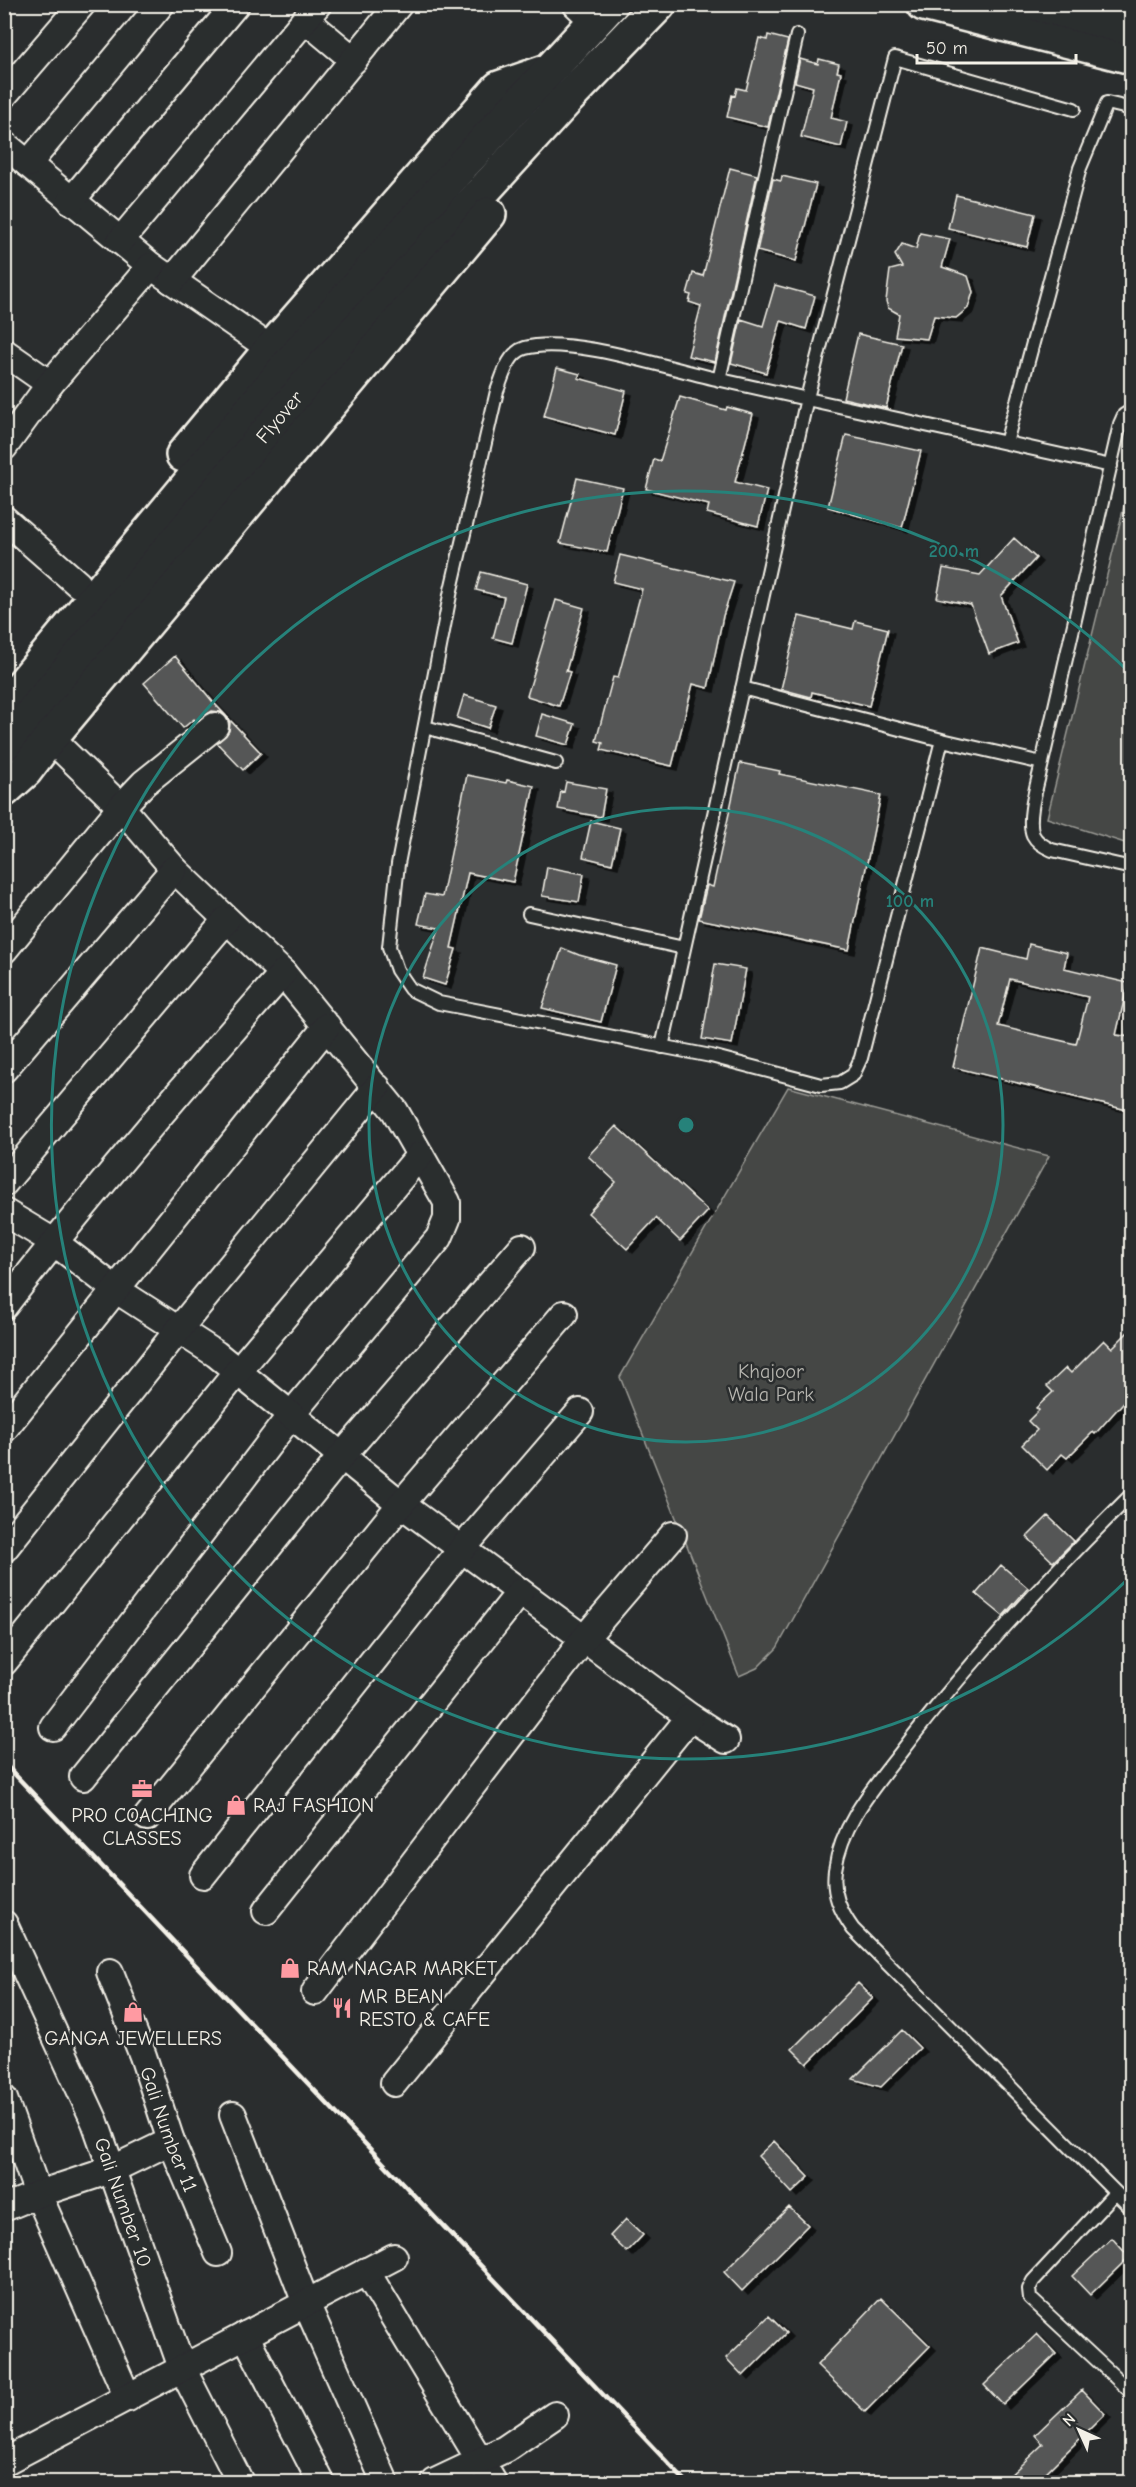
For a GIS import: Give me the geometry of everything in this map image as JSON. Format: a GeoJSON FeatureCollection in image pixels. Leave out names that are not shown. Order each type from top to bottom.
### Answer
{"type":"FeatureCollection","features":[{"type":"Feature","properties":{"kind":"main road","name":"Flyover"},"geometry":{"type":"LineString","coordinates":[[4,707],[286,367],[475,175],[568,98],[659,4]]}},
{"type":"Feature","properties":{"kind":"main road"},"geometry":{"type":"LineString","coordinates":[[924,4],[1095,34],[1131,29]]}},
{"type":"Feature","properties":{"kind":"main road"},"geometry":{"type":"LineString","coordinates":[[1037,4],[1095,34],[1131,57]]}},
{"type":"Feature","properties":{"kind":"main road","name":"Flyover"},"geometry":{"type":"LineString","coordinates":[[4,746],[305,386],[475,175],[594,10]]}},
{"type":"Feature","properties":{"kind":"main road"},"geometry":{"type":"LineString","coordinates":[[4,676],[270,349],[499,88],[549,71]]}},
{"type":"Feature","properties":{"kind":"main road"},"geometry":{"type":"LineString","coordinates":[[11,772],[50,738],[490,213],[562,135],[568,98]]}},
{"type":"Feature","properties":{"kind":"street"},"geometry":{"type":"LineString","coordinates":[[4,95],[82,4]]}},
{"type":"Feature","properties":{"kind":"street"},"geometry":{"type":"LineString","coordinates":[[28,164],[161,4]]}},
{"type":"Feature","properties":{"kind":"street"},"geometry":{"type":"LineString","coordinates":[[71,201],[236,4]]}},
{"type":"Feature","properties":{"kind":"street"},"geometry":{"type":"LineString","coordinates":[[172,281],[399,4]]}},
{"type":"Feature","properties":{"kind":"street"},"geometry":{"type":"LineString","coordinates":[[120,241],[312,12],[354,60]]}},
{"type":"Feature","properties":{"kind":"street"},"geometry":{"type":"LineString","coordinates":[[4,144],[151,266],[270,349]]}},
{"type":"Feature","properties":{"kind":"street"},"geometry":{"type":"LineString","coordinates":[[4,447],[50,384],[151,266]]}},
{"type":"Feature","properties":{"kind":"street"},"geometry":{"type":"LineString","coordinates":[[4,352],[50,384]]}},
{"type":"Feature","properties":{"kind":"street"},"geometry":{"type":"LineString","coordinates":[[4,519],[78,584]]}},
{"type":"Feature","properties":{"kind":"street"},"geometry":{"type":"LineString","coordinates":[[4,950],[121,807],[144,783],[215,726]]}},
{"type":"Feature","properties":{"kind":"street"},"geometry":{"type":"LineString","coordinates":[[50,738],[121,807],[174,868],[283,973],[395,1111],[447,1202],[447,1219],[439,1238],[291,1415],[53,1727]]}},
{"type":"Feature","properties":{"kind":"street"},"geometry":{"type":"LineString","coordinates":[[4,1069],[174,868]]}},
{"type":"Feature","properties":{"kind":"street"},"geometry":{"type":"LineString","coordinates":[[4,1183],[226,920]]}},
{"type":"Feature","properties":{"kind":"street"},"geometry":{"type":"LineString","coordinates":[[4,1306],[184,1085],[283,973]]}},
{"type":"Feature","properties":{"kind":"street"},"geometry":{"type":"LineString","coordinates":[[4,1430],[327,1026]]}},
{"type":"Feature","properties":{"kind":"street"},"geometry":{"type":"LineString","coordinates":[[4,1549],[376,1087]]}},
{"type":"Feature","properties":{"kind":"street"},"geometry":{"type":"LineString","coordinates":[[4,1662],[238,1371],[420,1155]]}},
{"type":"Feature","properties":{"kind":"street"},"geometry":{"type":"LineString","coordinates":[[4,1212],[54,1242],[115,1289],[179,1329],[238,1371],[341,1458],[461,1550],[690,1717],[726,1740]]}},
{"type":"Feature","properties":{"kind":"street"},"geometry":{"type":"LineString","coordinates":[[84,1777],[341,1458],[522,1247]]}},
{"type":"Feature","properties":{"kind":"street"},"geometry":{"type":"LineString","coordinates":[[147,1817],[401,1504],[564,1314]]}},
{"type":"Feature","properties":{"kind":"street"},"geometry":{"type":"LineString","coordinates":[[203,1875],[461,1550],[580,1412]]}},
{"type":"Feature","properties":{"kind":"street"},"geometry":{"type":"LineString","coordinates":[[315,1992],[584,1639],[673,1535]]}},
{"type":"Feature","properties":{"kind":"street"},"geometry":{"type":"LineString","coordinates":[[266,1911],[520,1592]]}},
{"type":"Feature","properties":{"kind":"street"},"geometry":{"type":"LineString","coordinates":[[394,2083],[690,1717]]}},
{"type":"Feature","properties":{"kind":"street","name":"Gali Number 10"},"geometry":{"type":"LineString","coordinates":[[4,1924],[95,2122],[182,2368],[240,2482]]}},
{"type":"Feature","properties":{"kind":"street","name":"Gali Number 11"},"geometry":{"type":"LineString","coordinates":[[110,1972],[143,2056],[171,2141],[218,2253]]}},
{"type":"Feature","properties":{"kind":"street"},"geometry":{"type":"LineString","coordinates":[[4,2099],[38,2194],[128,2398]]}},
{"type":"Feature","properties":{"kind":"street"},"geometry":{"type":"LineString","coordinates":[[233,2115],[306,2303],[385,2482]]}},
{"type":"Feature","properties":{"kind":"street"},"geometry":{"type":"LineString","coordinates":[[4,2208],[38,2194],[111,2170],[171,2141]]}},
{"type":"Feature","properties":{"kind":"street"},"geometry":{"type":"LineString","coordinates":[[4,2462],[394,2257]]}},
{"type":"Feature","properties":{"kind":"street"},"geometry":{"type":"LineString","coordinates":[[366,2271],[488,2472]]}},
{"type":"Feature","properties":{"kind":"street"},"geometry":{"type":"LineString","coordinates":[[245,2335],[321,2482]]}},
{"type":"Feature","properties":{"kind":"street"},"geometry":{"type":"LineString","coordinates":[[435,2482],[488,2472],[506,2449],[555,2415]]}},
{"type":"Feature","properties":{"kind":"lane"},"geometry":{"type":"LineString","coordinates":[[719,380],[797,35]]}},
{"type":"Feature","properties":{"kind":"lane"},"geometry":{"type":"LineString","coordinates":[[662,1047],[807,398],[895,58],[1074,109]]}},
{"type":"Feature","properties":{"kind":"lane"},"geometry":{"type":"LineString","coordinates":[[1006,442],[1080,168],[1107,103],[1131,109]]}},
{"type":"Feature","properties":{"kind":"lane"},"geometry":{"type":"LineString","coordinates":[[942,740],[864,1048],[853,1075],[840,1083],[821,1085],[711,1056],[439,1003],[410,989],[397,970],[389,947],[398,864],[451,590],[497,392],[507,363],[523,348],[545,345],[594,350],[719,380],[1111,466]]}},
{"type":"Feature","properties":{"kind":"lane"},"geometry":{"type":"LineString","coordinates":[[1131,410],[1124,415],[1120,424],[1030,821],[1034,837],[1043,846],[1131,868]]}},
{"type":"Feature","properties":{"kind":"lane"},"geometry":{"type":"LineString","coordinates":[[742,688],[942,740],[1042,763]]}},
{"type":"Feature","properties":{"kind":"lane"},"geometry":{"type":"LineString","coordinates":[[424,727],[556,764]]}},
{"type":"Feature","properties":{"kind":"lane"},"geometry":{"type":"LineString","coordinates":[[529,914],[684,948]]}},
{"type":"Feature","properties":{"kind":"lane"},"geometry":{"type":"LineString","coordinates":[[1131,1494],[945,1693],[865,1799],[848,1827],[835,1869],[835,1890],[840,1911],[853,1929],[1131,2209]]}},
{"type":"Feature","properties":{"kind":"lane"},"geometry":{"type":"LineString","coordinates":[[1115,2193],[1033,2281],[1029,2289],[1030,2298],[1131,2393]]}},
{"type":"Feature","properties":{"kind":"green space"},"geometry":{"type":"Polygon","coordinates":[[[1131,478],[1131,845],[1047,818],[1131,478]]]}},
{"type":"Feature","properties":{"kind":"green space","name":"Khajoor Wala Park"},"geometry":{"type":"Polygon","coordinates":[[[788,1087],[1049,1156],[777,1648],[757,1668],[739,1676],[620,1377],[788,1087]]]}},
{"type":"Feature","properties":{"kind":"building"},"geometry":{"type":"Polygon","coordinates":[[[768,35],[788,40],[768,127],[727,117],[732,95],[735,96],[737,88],[746,90],[759,38],[767,40],[768,35]]]}},
{"type":"Feature","properties":{"kind":"building"},"geometry":{"type":"Polygon","coordinates":[[[800,59],[818,64],[819,59],[839,64],[837,72],[841,73],[831,118],[847,122],[841,147],[801,137],[813,87],[795,82],[800,59]]]}},
{"type":"Feature","properties":{"kind":"building"},"geometry":{"type":"Polygon","coordinates":[[[730,168],[757,175],[715,362],[688,356],[701,306],[689,302],[691,295],[687,294],[693,273],[703,276],[730,168]]]}},
{"type":"Feature","properties":{"kind":"building"},"geometry":{"type":"Polygon","coordinates":[[[782,176],[816,184],[796,261],[757,251],[773,179],[781,181],[782,176]]]}},
{"type":"Feature","properties":{"kind":"building"},"geometry":{"type":"Polygon","coordinates":[[[956,195],[1035,214],[1027,247],[948,228],[956,195]]]}},
{"type":"Feature","properties":{"kind":"building"},"geometry":{"type":"Polygon","coordinates":[[[920,233],[950,239],[942,267],[968,276],[973,292],[968,308],[956,318],[934,316],[927,339],[895,336],[899,314],[888,308],[886,301],[890,270],[902,267],[895,255],[902,244],[916,249],[920,233]]]}},
{"type":"Feature","properties":{"kind":"building"},"geometry":{"type":"Polygon","coordinates":[[[775,285],[815,296],[806,329],[781,321],[766,373],[731,363],[741,319],[763,326],[775,285]]]}},
{"type":"Feature","properties":{"kind":"building"},"geometry":{"type":"Polygon","coordinates":[[[858,334],[902,344],[886,408],[843,398],[858,334]]]}},
{"type":"Feature","properties":{"kind":"building"},"geometry":{"type":"Polygon","coordinates":[[[557,368],[580,374],[578,378],[626,391],[615,435],[544,416],[557,368]]]}},
{"type":"Feature","properties":{"kind":"building"},"geometry":{"type":"Polygon","coordinates":[[[680,397],[726,410],[727,407],[753,414],[735,482],[767,490],[758,526],[707,513],[709,505],[646,489],[654,459],[660,461],[680,397]]]}},
{"type":"Feature","properties":{"kind":"building"},"geometry":{"type":"Polygon","coordinates":[[[846,435],[921,451],[902,528],[828,507],[846,435]]]}},
{"type":"Feature","properties":{"kind":"building"},"geometry":{"type":"Polygon","coordinates":[[[577,478],[623,488],[607,552],[560,543],[577,478]]]}},
{"type":"Feature","properties":{"kind":"building"},"geometry":{"type":"Polygon","coordinates":[[[1014,538],[1036,558],[1001,596],[1018,643],[989,654],[971,605],[937,598],[943,568],[980,575],[1014,538]]]}},
{"type":"Feature","properties":{"kind":"building"},"geometry":{"type":"Polygon","coordinates":[[[620,555],[734,582],[723,616],[708,688],[693,684],[672,766],[601,750],[603,743],[596,741],[613,677],[618,678],[642,589],[613,582],[620,555]]]}},
{"type":"Feature","properties":{"kind":"building"},"geometry":{"type":"Polygon","coordinates":[[[481,572],[527,584],[512,643],[493,638],[504,597],[476,590],[481,572]]]}},
{"type":"Feature","properties":{"kind":"building"},"geometry":{"type":"Polygon","coordinates":[[[556,600],[584,608],[566,671],[570,672],[559,706],[527,696],[556,600]]]}},
{"type":"Feature","properties":{"kind":"building"},"geometry":{"type":"Polygon","coordinates":[[[799,616],[853,629],[855,621],[888,629],[869,706],[812,692],[811,697],[781,689],[799,616]]]}},
{"type":"Feature","properties":{"kind":"building"},"geometry":{"type":"Polygon","coordinates":[[[175,656],[213,702],[261,753],[243,770],[217,743],[229,731],[230,723],[226,716],[212,711],[196,722],[194,719],[183,728],[144,683],[175,656]]]}},
{"type":"Feature","properties":{"kind":"building"},"geometry":{"type":"Polygon","coordinates":[[[464,695],[496,705],[488,728],[457,718],[464,695]]]}},
{"type":"Feature","properties":{"kind":"building"},"geometry":{"type":"Polygon","coordinates":[[[542,714],[575,724],[568,745],[536,736],[542,714]]]}},
{"type":"Feature","properties":{"kind":"building"},"geometry":{"type":"Polygon","coordinates":[[[740,763],[780,771],[779,774],[881,795],[849,950],[699,919],[707,885],[713,887],[740,763]]]}},
{"type":"Feature","properties":{"kind":"building"},"geometry":{"type":"Polygon","coordinates":[[[467,775],[534,786],[513,882],[468,873],[451,948],[456,949],[445,985],[423,978],[439,928],[418,924],[425,894],[442,897],[467,775]]]}},
{"type":"Feature","properties":{"kind":"building"},"geometry":{"type":"Polygon","coordinates":[[[566,782],[606,789],[601,817],[558,809],[561,791],[564,792],[566,782]]]}},
{"type":"Feature","properties":{"kind":"building"},"geometry":{"type":"Polygon","coordinates":[[[591,821],[620,828],[612,864],[583,857],[591,821]]]}},
{"type":"Feature","properties":{"kind":"building"},"geometry":{"type":"Polygon","coordinates":[[[547,867],[584,874],[579,902],[542,896],[547,867]]]}},
{"type":"Feature","properties":{"kind":"building"},"geometry":{"type":"Polygon","coordinates":[[[1029,944],[1067,953],[1064,968],[1128,983],[1116,1035],[1131,1037],[1131,1111],[953,1067],[982,948],[1026,959],[1029,944]],[[1010,979],[998,1026],[1076,1044],[1088,997],[1010,979]]]}},
{"type":"Feature","properties":{"kind":"building"},"geometry":{"type":"Polygon","coordinates":[[[562,948],[616,965],[601,1022],[542,1008],[562,948]]]}},
{"type":"Feature","properties":{"kind":"building"},"geometry":{"type":"Polygon","coordinates":[[[715,964],[746,969],[732,1044],[702,1039],[715,964]]]}},
{"type":"Feature","properties":{"kind":"building"},"geometry":{"type":"Polygon","coordinates":[[[616,1126],[708,1211],[680,1241],[656,1218],[627,1249],[588,1213],[616,1182],[588,1156],[616,1126]]]}},
{"type":"Feature","properties":{"kind":"building"},"geometry":{"type":"Polygon","coordinates":[[[1131,1329],[1131,1394],[1095,1434],[1093,1432],[1067,1458],[1062,1454],[1047,1470],[1022,1445],[1037,1430],[1028,1421],[1039,1410],[1036,1408],[1053,1392],[1047,1386],[1066,1368],[1071,1373],[1104,1340],[1112,1348],[1131,1329]]]}},
{"type":"Feature","properties":{"kind":"building"},"geometry":{"type":"Polygon","coordinates":[[[1048,1516],[1074,1541],[1053,1562],[1027,1537],[1048,1516]]]}},
{"type":"Feature","properties":{"kind":"building"},"geometry":{"type":"Polygon","coordinates":[[[1001,1565],[1028,1588],[1003,1616],[976,1594],[1001,1565]]]}},
{"type":"Feature","properties":{"kind":"building"},"geometry":{"type":"Polygon","coordinates":[[[858,1983],[873,1998],[807,2064],[792,2049],[858,1983]]]}},
{"type":"Feature","properties":{"kind":"building"},"geometry":{"type":"Polygon","coordinates":[[[902,2030],[920,2048],[881,2087],[853,2079],[902,2030]]]}},
{"type":"Feature","properties":{"kind":"building"},"geometry":{"type":"Polygon","coordinates":[[[774,2141],[809,2177],[792,2193],[758,2156],[774,2141]]]}},
{"type":"Feature","properties":{"kind":"building"},"geometry":{"type":"Polygon","coordinates":[[[789,2207],[808,2225],[742,2291],[724,2272],[789,2207]]]}},
{"type":"Feature","properties":{"kind":"building"},"geometry":{"type":"Polygon","coordinates":[[[626,2219],[643,2235],[627,2252],[610,2236],[626,2219]]]}},
{"type":"Feature","properties":{"kind":"building"},"geometry":{"type":"Polygon","coordinates":[[[1112,2238],[1129,2257],[1090,2295],[1072,2276],[1112,2238]]]}},
{"type":"Feature","properties":{"kind":"building"},"geometry":{"type":"Polygon","coordinates":[[[881,2298],[930,2346],[865,2412],[817,2365],[881,2298]]]}},
{"type":"Feature","properties":{"kind":"building"},"geometry":{"type":"Polygon","coordinates":[[[769,2316],[786,2333],[743,2376],[726,2358],[769,2316]]]}},
{"type":"Feature","properties":{"kind":"building"},"geometry":{"type":"Polygon","coordinates":[[[1037,2334],[1056,2354],[1003,2405],[984,2385],[1037,2334]]]}},
{"type":"Feature","properties":{"kind":"building"},"geometry":{"type":"Polygon","coordinates":[[[1082,2390],[1105,2414],[1036,2482],[1003,2482],[1043,2444],[1035,2435],[1082,2390]]]}},
{"type":"Feature","properties":{"kind":"railway"},"geometry":{"type":"LineString","coordinates":[[4,1763],[686,2482]]}},
{"type":"Feature","properties":{"kind":"place","name":"PRO COACHING CLASSES"},"geometry":{"type":"Point","coordinates":[142,1789]}},
{"type":"Feature","properties":{"kind":"place","name":"RAJ FASHION"},"geometry":{"type":"Point","coordinates":[236,1805]}},
{"type":"Feature","properties":{"kind":"place","name":"RAM NAGAR MARKET"},"geometry":{"type":"Point","coordinates":[290,1968]}},
{"type":"Feature","properties":{"kind":"place","name":"MR BEAN RESTO & CAFE"},"geometry":{"type":"Point","coordinates":[342,2008]}},
{"type":"Feature","properties":{"kind":"place","name":"GANGA JEWELLERS"},"geometry":{"type":"Point","coordinates":[133,2012]}}]}
